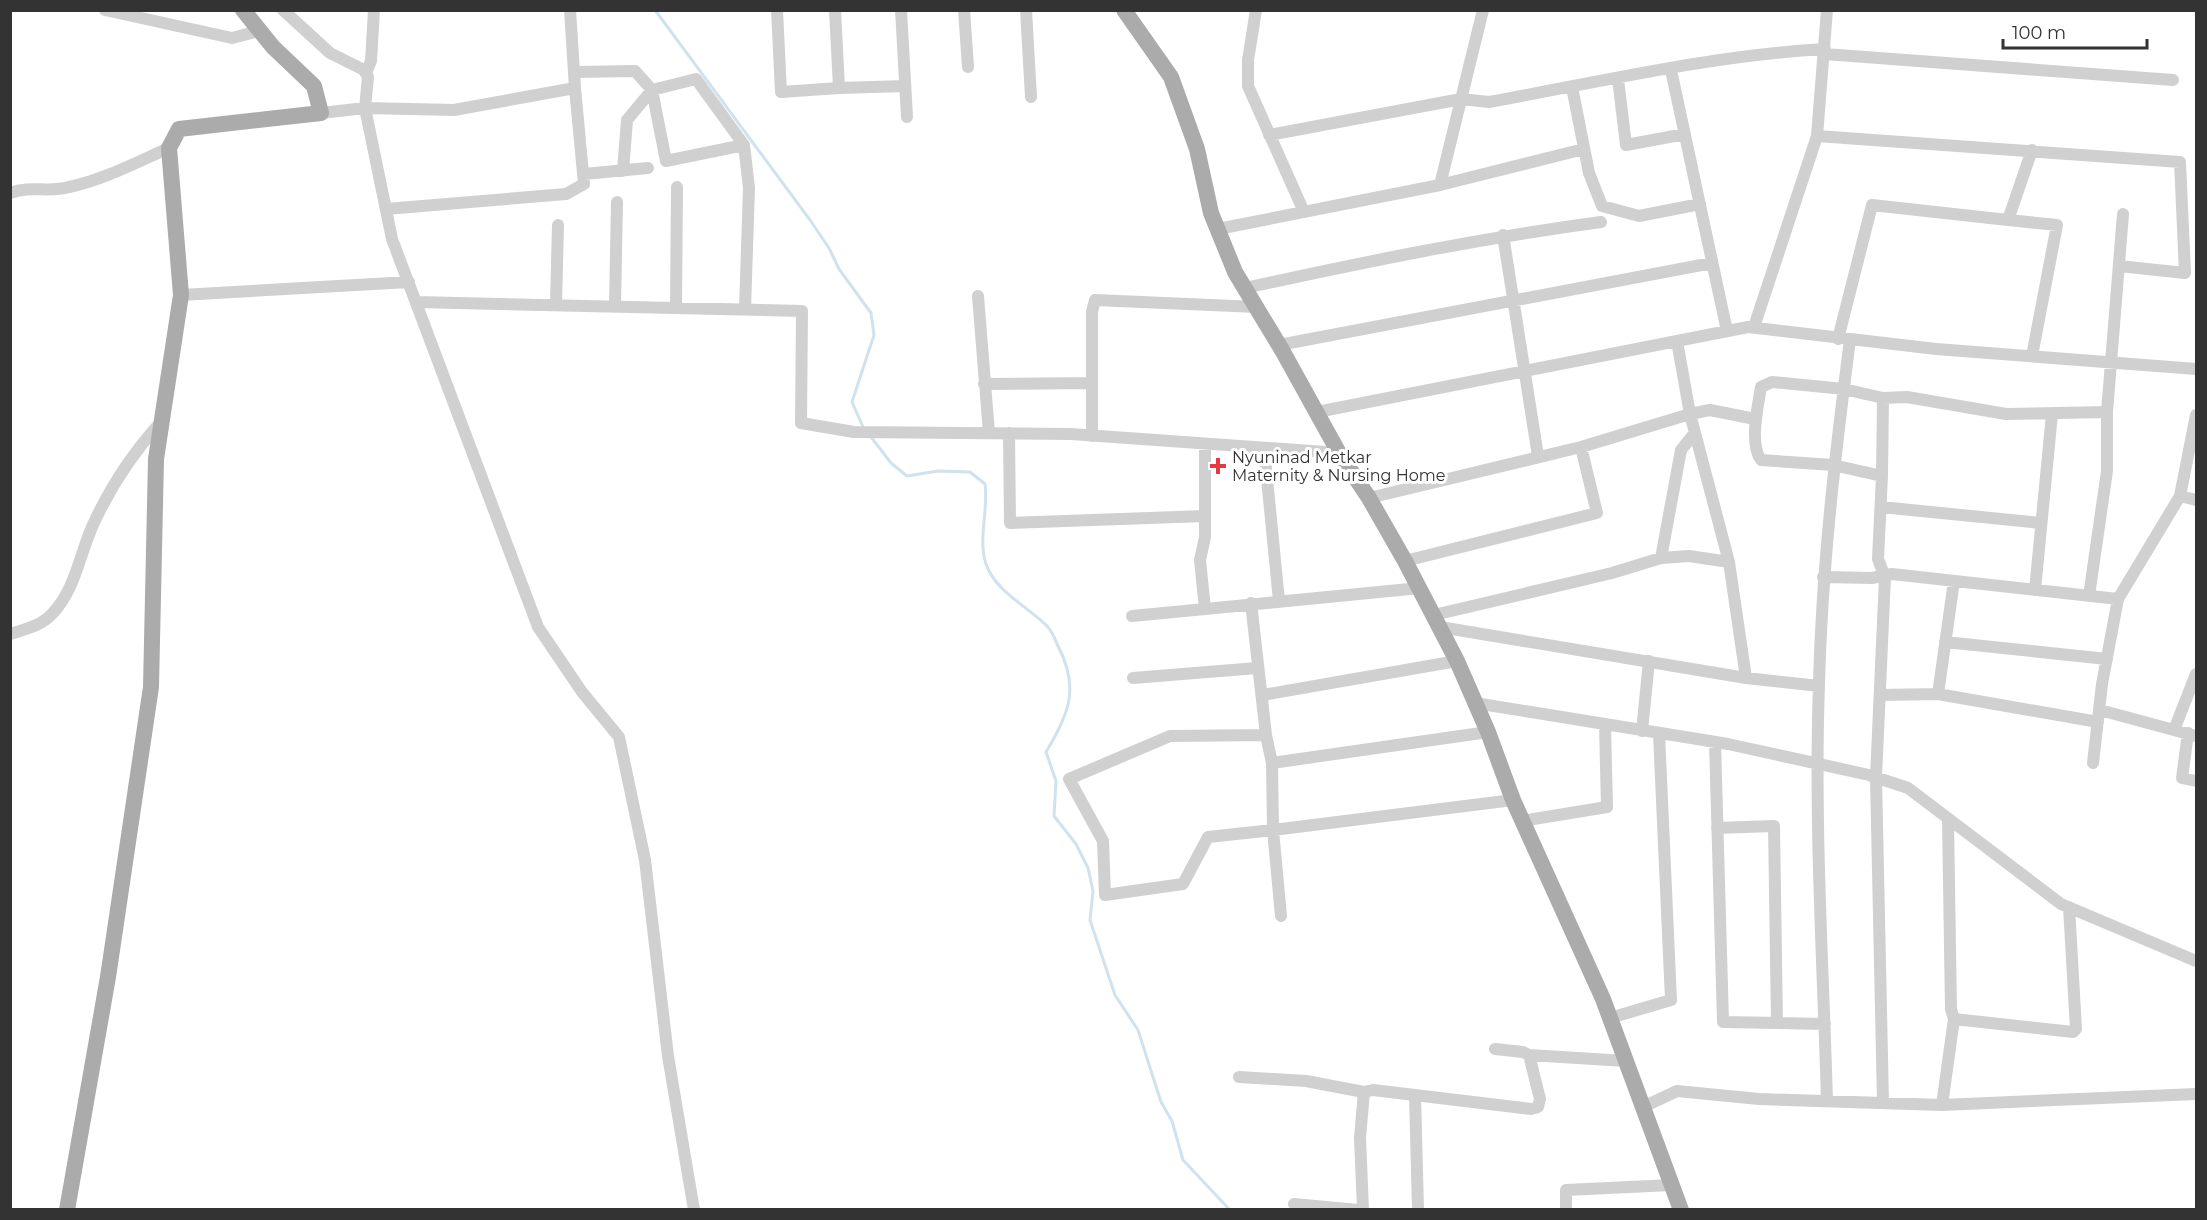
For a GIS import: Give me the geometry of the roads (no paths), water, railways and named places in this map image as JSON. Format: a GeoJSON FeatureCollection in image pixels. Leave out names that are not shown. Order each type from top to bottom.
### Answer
{"type":"FeatureCollection","features":[{"type":"Feature","properties":{"kind":"main road"},"geometry":{"type":"LineString","coordinates":[[67,1209],[108,977],[151,687],[156,459],[180,295],[169,148],[179,129],[321,113],[314,86],[259,31],[243,10]]}},
{"type":"Feature","properties":{"kind":"main road"},"geometry":{"type":"LineString","coordinates":[[1124,10],[1172,77],[1197,149],[1211,213],[1235,272],[1280,345],[1339,453],[1369,498],[1420,588],[1457,660],[1488,732],[1513,800],[1610,1018],[1681,1209]]}},
{"type":"Feature","properties":{"kind":"street"},"geometry":{"type":"LineString","coordinates":[[105,10],[232,38],[259,31]]}},
{"type":"Feature","properties":{"kind":"street"},"geometry":{"type":"LineString","coordinates":[[283,10],[330,53],[366,73]]}},
{"type":"Feature","properties":{"kind":"street"},"geometry":{"type":"LineString","coordinates":[[374,10],[370,61],[366,73],[368,77],[365,108],[392,239],[538,627],[582,692],[619,737],[645,860],[668,1056],[694,1209]]}},
{"type":"Feature","properties":{"kind":"street"},"geometry":{"type":"LineString","coordinates":[[386,208],[566,194],[584,183],[570,10]]}},
{"type":"Feature","properties":{"kind":"street"},"geometry":{"type":"LineString","coordinates":[[777,10],[781,92],[905,86]]}},
{"type":"Feature","properties":{"kind":"street"},"geometry":{"type":"LineString","coordinates":[[835,10],[839,88]]}},
{"type":"Feature","properties":{"kind":"street"},"geometry":{"type":"LineString","coordinates":[[901,10],[907,117]]}},
{"type":"Feature","properties":{"kind":"street"},"geometry":{"type":"LineString","coordinates":[[964,10],[968,68]]}},
{"type":"Feature","properties":{"kind":"street"},"geometry":{"type":"LineString","coordinates":[[1026,10],[1031,97]]}},
{"type":"Feature","properties":{"kind":"street"},"geometry":{"type":"LineString","coordinates":[[1256,10],[1248,60],[1248,86],[1304,212]]}},
{"type":"Feature","properties":{"kind":"street"},"geometry":{"type":"LineString","coordinates":[[1440,185],[1483,10]]}},
{"type":"Feature","properties":{"kind":"street"},"geometry":{"type":"LineString","coordinates":[[1754,327],[1817,136],[1827,10]]}},
{"type":"Feature","properties":{"kind":"street"},"geometry":{"type":"LineString","coordinates":[[1269,135],[1461,99],[1489,102],[1776,53],[1825,52],[2173,80]]}},
{"type":"Feature","properties":{"kind":"street"},"geometry":{"type":"LineString","coordinates":[[1671,70],[1727,331]]}},
{"type":"Feature","properties":{"kind":"street"},"geometry":{"type":"LineString","coordinates":[[574,72],[635,71],[652,90],[666,160],[744,145]]}},
{"type":"Feature","properties":{"kind":"street"},"geometry":{"type":"LineString","coordinates":[[623,171],[627,120],[652,90],[696,79],[744,145],[749,188],[745,309]]}},
{"type":"Feature","properties":{"kind":"street"},"geometry":{"type":"LineString","coordinates":[[1618,79],[1626,145],[1685,134]]}},
{"type":"Feature","properties":{"kind":"street"},"geometry":{"type":"LineString","coordinates":[[1572,87],[1589,172],[1602,206],[1639,216],[1700,204]]}},
{"type":"Feature","properties":{"kind":"street"},"geometry":{"type":"LineString","coordinates":[[321,113],[365,108],[454,111],[575,88]]}},
{"type":"Feature","properties":{"kind":"street"},"geometry":{"type":"LineString","coordinates":[[1817,136],[2180,162],[2185,273],[2119,266]]}},
{"type":"Feature","properties":{"kind":"street"},"geometry":{"type":"LineString","coordinates":[[10,193],[27,187],[51,192],[80,185],[169,148]]}},
{"type":"Feature","properties":{"kind":"street"},"geometry":{"type":"LineString","coordinates":[[1218,229],[1440,185],[1584,149]]}},
{"type":"Feature","properties":{"kind":"street"},"geometry":{"type":"LineString","coordinates":[[2008,220],[2032,150]]}},
{"type":"Feature","properties":{"kind":"street"},"geometry":{"type":"LineString","coordinates":[[584,174],[648,168]]}},
{"type":"Feature","properties":{"kind":"street"},"geometry":{"type":"LineString","coordinates":[[676,308],[677,188]]}},
{"type":"Feature","properties":{"kind":"street"},"geometry":{"type":"LineString","coordinates":[[615,306],[617,201]]}},
{"type":"Feature","properties":{"kind":"street"},"geometry":{"type":"LineString","coordinates":[[1827,1101],[1818,764],[1823,577],[1833,465],[1844,389],[1844,340],[1872,205],[2057,225],[2032,356]]}},
{"type":"Feature","properties":{"kind":"street"},"geometry":{"type":"LineString","coordinates":[[2089,596],[2107,471],[2107,412],[2122,214]]}},
{"type":"Feature","properties":{"kind":"street"},"geometry":{"type":"LineString","coordinates":[[1245,288],[1371,260],[1503,235],[1601,222]]}},
{"type":"Feature","properties":{"kind":"street"},"geometry":{"type":"LineString","coordinates":[[556,305],[558,225]]}},
{"type":"Feature","properties":{"kind":"street"},"geometry":{"type":"LineString","coordinates":[[1503,235],[1538,456]]}},
{"type":"Feature","properties":{"kind":"street"},"geometry":{"type":"LineString","coordinates":[[1280,345],[1712,263]]}},
{"type":"Feature","properties":{"kind":"street"},"geometry":{"type":"LineString","coordinates":[[180,295],[409,282]]}},
{"type":"Feature","properties":{"kind":"street"},"geometry":{"type":"LineString","coordinates":[[978,296],[989,433]]}},
{"type":"Feature","properties":{"kind":"street"},"geometry":{"type":"LineString","coordinates":[[1092,436],[1092,312],[1095,300],[1257,307]]}},
{"type":"Feature","properties":{"kind":"street"},"geometry":{"type":"LineString","coordinates":[[416,302],[802,311],[801,423],[854,432],[1092,436],[1339,453]]}},
{"type":"Feature","properties":{"kind":"street"},"geometry":{"type":"LineString","coordinates":[[1317,412],[1754,327],[1844,340],[2196,369]]}},
{"type":"Feature","properties":{"kind":"street"},"geometry":{"type":"LineString","coordinates":[[1677,341],[1694,434],[1704,461],[1729,562],[1746,678]]}},
{"type":"Feature","properties":{"kind":"street"},"geometry":{"type":"LineString","coordinates":[[1882,476],[1833,465],[1761,460],[1756,455],[1755,419],[1761,387],[1772,382],[1844,389],[1883,398],[1907,397],[2006,414],[2107,412]]}},
{"type":"Feature","properties":{"kind":"street"},"geometry":{"type":"LineString","coordinates":[[984,384],[1091,383]]}},
{"type":"Feature","properties":{"kind":"street"},"geometry":{"type":"LineString","coordinates":[[1882,1103],[1876,777],[1885,577],[1878,559],[1883,398]]}},
{"type":"Feature","properties":{"kind":"street"},"geometry":{"type":"LineString","coordinates":[[1369,498],[1581,447],[1690,414],[1710,410],[1755,419]]}},
{"type":"Feature","properties":{"kind":"street"},"geometry":{"type":"LineString","coordinates":[[2035,590],[2052,414]]}},
{"type":"Feature","properties":{"kind":"street"},"geometry":{"type":"LineString","coordinates":[[2094,763],[2107,659],[2118,599],[2180,496],[2196,415]]}},
{"type":"Feature","properties":{"kind":"street"},"geometry":{"type":"LineString","coordinates":[[10,634],[37,626],[51,615],[62,601],[71,587],[92,527],[112,488],[141,444],[160,423]]}},
{"type":"Feature","properties":{"kind":"street"},"geometry":{"type":"LineString","coordinates":[[1009,434],[1010,523],[1205,516]]}},
{"type":"Feature","properties":{"kind":"street"},"geometry":{"type":"LineString","coordinates":[[1661,558],[1681,450],[1694,434]]}},
{"type":"Feature","properties":{"kind":"street"},"geometry":{"type":"LineString","coordinates":[[1205,444],[1205,537],[1200,560],[1205,609]]}},
{"type":"Feature","properties":{"kind":"street"},"geometry":{"type":"LineString","coordinates":[[1405,561],[1597,513],[1581,447]]}},
{"type":"Feature","properties":{"kind":"street"},"geometry":{"type":"LineString","coordinates":[[1264,448],[1279,601]]}},
{"type":"Feature","properties":{"kind":"street"},"geometry":{"type":"LineString","coordinates":[[2180,496],[2196,500]]}},
{"type":"Feature","properties":{"kind":"street"},"geometry":{"type":"LineString","coordinates":[[1881,507],[2041,523]]}},
{"type":"Feature","properties":{"kind":"street"},"geometry":{"type":"LineString","coordinates":[[1437,621],[1661,558],[1689,556],[1729,562]]}},
{"type":"Feature","properties":{"kind":"street"},"geometry":{"type":"LineString","coordinates":[[1823,577],[1885,577],[1892,574],[2118,599]]}},
{"type":"Feature","properties":{"kind":"street"},"geometry":{"type":"LineString","coordinates":[[1938,694],[1954,581]]}},
{"type":"Feature","properties":{"kind":"street"},"geometry":{"type":"LineString","coordinates":[[1131,616],[1420,588]]}},
{"type":"Feature","properties":{"kind":"street"},"geometry":{"type":"LineString","coordinates":[[1251,603],[1257,668],[1272,763],[1273,830],[1281,916]]}},
{"type":"Feature","properties":{"kind":"street"},"geometry":{"type":"LineString","coordinates":[[1437,621],[1649,662],[1746,678],[1819,686]]}},
{"type":"Feature","properties":{"kind":"street"},"geometry":{"type":"LineString","coordinates":[[1945,642],[2107,659]]}},
{"type":"Feature","properties":{"kind":"street"},"geometry":{"type":"LineString","coordinates":[[1263,695],[1457,660]]}},
{"type":"Feature","properties":{"kind":"street"},"geometry":{"type":"LineString","coordinates":[[1642,731],[1649,662]]}},
{"type":"Feature","properties":{"kind":"street"},"geometry":{"type":"LineString","coordinates":[[1133,678],[1257,668]]}},
{"type":"Feature","properties":{"kind":"street"},"geometry":{"type":"LineString","coordinates":[[2174,730],[2196,674]]}},
{"type":"Feature","properties":{"kind":"street"},"geometry":{"type":"LineString","coordinates":[[1880,695],[1938,694],[2099,716],[2192,734],[2182,778],[2196,781]]}},
{"type":"Feature","properties":{"kind":"street"},"geometry":{"type":"LineString","coordinates":[[1475,703],[1715,742],[1876,777],[1908,788],[1948,821],[2069,907],[2196,961]]}},
{"type":"Feature","properties":{"kind":"street"},"geometry":{"type":"LineString","coordinates":[[1522,821],[1607,807],[1605,725]]}},
{"type":"Feature","properties":{"kind":"street"},"geometry":{"type":"LineString","coordinates":[[1272,763],[1488,732]]}},
{"type":"Feature","properties":{"kind":"street"},"geometry":{"type":"LineString","coordinates":[[1610,1018],[1671,1000],[1659,734]]}},
{"type":"Feature","properties":{"kind":"street"},"geometry":{"type":"LineString","coordinates":[[1266,735],[1170,736],[1069,779],[1103,841],[1106,895],[1183,884],[1208,837],[1513,800]]}},
{"type":"Feature","properties":{"kind":"street"},"geometry":{"type":"LineString","coordinates":[[1715,742],[1723,1022],[1825,1024]]}},
{"type":"Feature","properties":{"kind":"street"},"geometry":{"type":"LineString","coordinates":[[1942,1105],[1954,1019],[1951,1009],[1948,821]]}},
{"type":"Feature","properties":{"kind":"street"},"geometry":{"type":"LineString","coordinates":[[1718,828],[1774,826],[1777,1023]]}},
{"type":"Feature","properties":{"kind":"street"},"geometry":{"type":"LineString","coordinates":[[1954,1019],[2073,1032],[2076,1011],[2069,907]]}},
{"type":"Feature","properties":{"kind":"street"},"geometry":{"type":"LineString","coordinates":[[1495,1049],[1523,1052],[1529,1055],[1626,1061]]}},
{"type":"Feature","properties":{"kind":"street"},"geometry":{"type":"LineString","coordinates":[[1239,1077],[1306,1081],[1364,1092],[1415,1095],[1531,1109],[1538,1107],[1540,1099],[1529,1055]]}},
{"type":"Feature","properties":{"kind":"street"},"geometry":{"type":"LineString","coordinates":[[1642,1107],[1677,1091],[1759,1099],[1942,1105],[2196,1094]]}},
{"type":"Feature","properties":{"kind":"street"},"geometry":{"type":"LineString","coordinates":[[1363,1209],[1360,1138],[1364,1092]]}},
{"type":"Feature","properties":{"kind":"street"},"geometry":{"type":"LineString","coordinates":[[1415,1095],[1418,1209]]}},
{"type":"Feature","properties":{"kind":"street"},"geometry":{"type":"LineString","coordinates":[[1566,1209],[1566,1190],[1672,1185]]}},
{"type":"Feature","properties":{"kind":"street"},"geometry":{"type":"LineString","coordinates":[[1294,1204],[1358,1209]]}},
{"type":"Feature","properties":{"kind":"waterway"},"geometry":{"type":"LineString","coordinates":[[655,10],[810,220],[829,248],[839,269],[871,313],[874,335],[852,402],[863,427]]}},
{"type":"Feature","properties":{"kind":"waterway"},"geometry":{"type":"LineString","coordinates":[[871,437],[891,463],[907,476],[938,471],[970,472],[985,484],[983,549],[988,569],[1007,593],[1049,628],[1065,661],[1069,675],[1069,701],[1066,713],[1046,752],[1056,781],[1054,816],[1076,844],[1088,868],[1093,891],[1090,920],[1115,995],[1138,1030],[1161,1102],[1172,1121],[1183,1160],[1230,1210]]}},
{"type":"Feature","properties":{"kind":"place","name":"Nyuninad Metkar Maternity & Nursing Home"},"geometry":{"type":"Point","coordinates":[1218,466]}}]}
